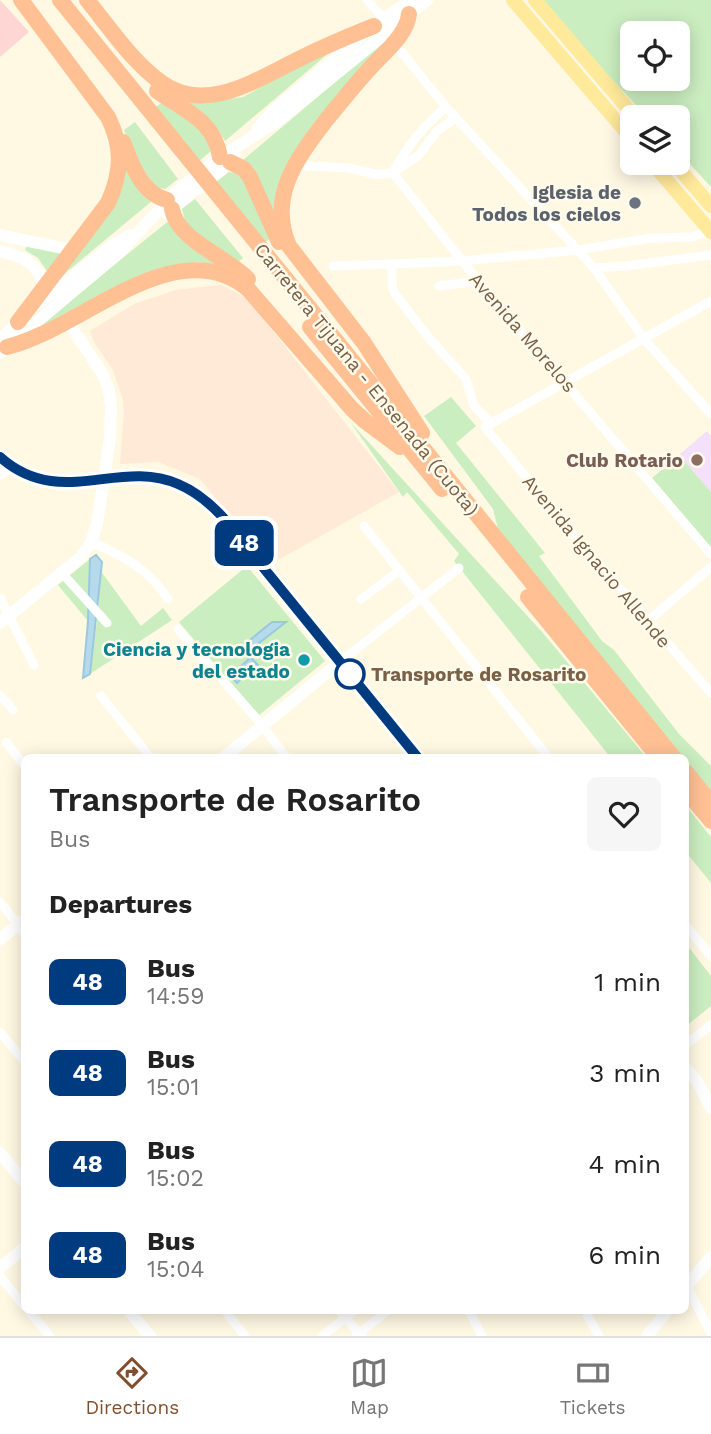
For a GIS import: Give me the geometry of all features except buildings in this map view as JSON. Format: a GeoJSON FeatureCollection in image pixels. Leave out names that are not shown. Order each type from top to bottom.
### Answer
{"type":"FeatureCollection","features":[{"type":"Feature","properties":{"kind":"highway"},"geometry":{"type":"LineString","coordinates":[[22,0],[107,108],[152,195],[175,200],[176,223],[245,276],[349,397],[365,421]]}},
{"type":"Feature","properties":{"kind":"highway"},"geometry":{"type":"LineString","coordinates":[[18,321],[96,221],[108,203],[120,170],[114,130],[22,0]]}},
{"type":"Feature","properties":{"kind":"highway","name":"Carretera Tijuana - Ensenada (Cuota)"},"geometry":{"type":"LineString","coordinates":[[47,0],[656,754]]}},
{"type":"Feature","properties":{"kind":"highway","name":"Carretera Tijuana - Ensenada (Cuota)"},"geometry":{"type":"LineString","coordinates":[[60,0],[671,754]]}},
{"type":"Feature","properties":{"kind":"highway"},"geometry":{"type":"LineString","coordinates":[[80,0],[146,81],[205,124],[215,136],[221,163],[244,170],[250,177],[283,249],[293,264],[385,375]]}},
{"type":"Feature","properties":{"kind":"highway"},"geometry":{"type":"LineString","coordinates":[[87,0],[145,69],[162,83],[186,94],[210,95],[236,91],[323,47],[379,23]]}},
{"type":"Feature","properties":{"kind":"highway"},"geometry":{"type":"LineString","coordinates":[[410,7],[407,24],[394,43],[357,82],[295,163],[282,194],[283,228],[297,258],[349,322],[385,375],[426,439],[439,467]]}},
{"type":"Feature","properties":{"kind":"highway"},"geometry":{"type":"LineString","coordinates":[[2,347],[38,338],[159,276],[194,269],[217,271],[236,279],[248,289],[365,421],[413,454]]}},
{"type":"Feature","properties":{"kind":"highway"},"geometry":{"type":"LineString","coordinates":[[689,776],[711,803]]}},
{"type":"Feature","properties":{"kind":"highway"},"geometry":{"type":"LineString","coordinates":[[689,795],[711,821]]}},
{"type":"Feature","properties":{"kind":"main road"},"geometry":{"type":"LineString","coordinates":[[513,0],[620,125]]}},
{"type":"Feature","properties":{"kind":"main road"},"geometry":{"type":"LineString","coordinates":[[535,0],[625,105]]}},
{"type":"Feature","properties":{"kind":"main road"},"geometry":{"type":"LineString","coordinates":[[662,175],[710,231]]}},
{"type":"Feature","properties":{"kind":"main road"},"geometry":{"type":"LineString","coordinates":[[667,175],[672,179],[688,179]]}},
{"type":"Feature","properties":{"kind":"main road"},"geometry":{"type":"LineString","coordinates":[[684,175],[711,206]]}},
{"type":"Feature","properties":{"kind":"street"},"geometry":{"type":"LineString","coordinates":[[368,0],[379,23]]}},
{"type":"Feature","properties":{"kind":"street"},"geometry":{"type":"LineString","coordinates":[[249,139],[273,111],[379,23],[427,0]]}},
{"type":"Feature","properties":{"kind":"street"},"geometry":{"type":"LineString","coordinates":[[2,347],[119,253],[139,230],[249,139],[279,120],[410,7]]}},
{"type":"Feature","properties":{"kind":"street"},"geometry":{"type":"LineString","coordinates":[[394,43],[446,107],[594,268],[644,339],[711,414]]}},
{"type":"Feature","properties":{"kind":"street"},"geometry":{"type":"LineString","coordinates":[[393,173],[400,159],[446,107]]}},
{"type":"Feature","properties":{"kind":"street"},"geometry":{"type":"LineString","coordinates":[[295,163],[348,168],[376,174],[393,173],[412,161],[437,131],[456,118]]}},
{"type":"Feature","properties":{"kind":"street","name":"Avenida Morelos"},"geometry":{"type":"LineString","coordinates":[[393,173],[478,281],[711,554]]}},
{"type":"Feature","properties":{"kind":"street"},"geometry":{"type":"LineString","coordinates":[[2,347],[18,321],[94,259],[139,230]]}},
{"type":"Feature","properties":{"kind":"street"},"geometry":{"type":"LineString","coordinates":[[333,266],[462,261],[578,250],[651,238],[694,237],[710,231]]}},
{"type":"Feature","properties":{"kind":"street"},"geometry":{"type":"LineString","coordinates":[[0,235],[72,250]]}},
{"type":"Feature","properties":{"kind":"street"},"geometry":{"type":"LineString","coordinates":[[0,251],[31,262],[39,271],[44,285]]}},
{"type":"Feature","properties":{"kind":"street"},"geometry":{"type":"LineString","coordinates":[[594,268],[711,255]]}},
{"type":"Feature","properties":{"kind":"street","name":"Avenida Ignacio Allende"},"geometry":{"type":"LineString","coordinates":[[392,264],[394,294],[466,379],[474,405],[488,425],[648,621],[711,693]]}},
{"type":"Feature","properties":{"kind":"street"},"geometry":{"type":"LineString","coordinates":[[439,286],[478,281]]}},
{"type":"Feature","properties":{"kind":"street"},"geometry":{"type":"LineString","coordinates":[[488,425],[711,301]]}},
{"type":"Feature","properties":{"kind":"street"},"geometry":{"type":"LineString","coordinates":[[4,620],[81,557],[91,542],[97,524],[112,422],[109,390],[102,373],[68,322]]}},
{"type":"Feature","properties":{"kind":"street"},"geometry":{"type":"LineString","coordinates":[[0,457],[12,467],[32,477],[52,482],[73,483],[151,476],[163,478],[199,495],[235,531],[415,754]]}},
{"type":"Feature","properties":{"kind":"street"},"geometry":{"type":"LineString","coordinates":[[0,475],[12,467]]}},
{"type":"Feature","properties":{"kind":"street"},"geometry":{"type":"LineString","coordinates":[[364,526],[546,754]]}},
{"type":"Feature","properties":{"kind":"street"},"geometry":{"type":"LineString","coordinates":[[91,542],[140,567],[169,599]]}},
{"type":"Feature","properties":{"kind":"street"},"geometry":{"type":"LineString","coordinates":[[648,621],[711,567]]}},
{"type":"Feature","properties":{"kind":"street"},"geometry":{"type":"LineString","coordinates":[[228,754],[459,568]]}},
{"type":"Feature","properties":{"kind":"street"},"geometry":{"type":"LineString","coordinates":[[362,599],[399,571]]}},
{"type":"Feature","properties":{"kind":"street"},"geometry":{"type":"LineString","coordinates":[[62,573],[107,623]]}},
{"type":"Feature","properties":{"kind":"street"},"geometry":{"type":"LineString","coordinates":[[0,598],[4,620],[34,664]]}},
{"type":"Feature","properties":{"kind":"street"},"geometry":{"type":"LineString","coordinates":[[178,629],[284,754]]}},
{"type":"Feature","properties":{"kind":"street"},"geometry":{"type":"LineString","coordinates":[[0,695],[13,710]]}},
{"type":"Feature","properties":{"kind":"street"},"geometry":{"type":"LineString","coordinates":[[101,696],[148,754]]}},
{"type":"Feature","properties":{"kind":"street"},"geometry":{"type":"LineString","coordinates":[[6,742],[21,761]]}},
{"type":"Feature","properties":{"kind":"street"},"geometry":{"type":"LineString","coordinates":[[0,902],[21,925]]}},
{"type":"Feature","properties":{"kind":"street"},"geometry":{"type":"LineString","coordinates":[[0,916],[21,926]]}},
{"type":"Feature","properties":{"kind":"street"},"geometry":{"type":"LineString","coordinates":[[0,940],[21,928]]}},
{"type":"Feature","properties":{"kind":"street"},"geometry":{"type":"LineString","coordinates":[[689,930],[711,956]]}},
{"type":"Feature","properties":{"kind":"street"},"geometry":{"type":"LineString","coordinates":[[689,1042],[711,1025]]}},
{"type":"Feature","properties":{"kind":"street"},"geometry":{"type":"LineString","coordinates":[[0,1032],[21,1057]]}},
{"type":"Feature","properties":{"kind":"street"},"geometry":{"type":"LineString","coordinates":[[689,1072],[697,1081],[711,1108]]}},
{"type":"Feature","properties":{"kind":"street"},"geometry":{"type":"LineString","coordinates":[[0,1153],[21,1178]]}},
{"type":"Feature","properties":{"kind":"street"},"geometry":{"type":"LineString","coordinates":[[0,1268],[21,1250]]}},
{"type":"Feature","properties":{"kind":"street"},"geometry":{"type":"LineString","coordinates":[[689,1283],[711,1257]]}},
{"type":"Feature","properties":{"kind":"street"},"geometry":{"type":"LineString","coordinates":[[0,1276],[21,1302]]}},
{"type":"Feature","properties":{"kind":"street"},"geometry":{"type":"LineString","coordinates":[[689,1292],[711,1333]]}},
{"type":"Feature","properties":{"kind":"street"},"geometry":{"type":"LineString","coordinates":[[32,1314],[50,1336]]}},
{"type":"Feature","properties":{"kind":"street"},"geometry":{"type":"LineString","coordinates":[[132,1314],[150,1336]]}},
{"type":"Feature","properties":{"kind":"street"},"geometry":{"type":"LineString","coordinates":[[227,1314],[245,1336]]}},
{"type":"Feature","properties":{"kind":"street"},"geometry":{"type":"LineString","coordinates":[[322,1336],[342,1314],[359,1335],[384,1314]]}},
{"type":"Feature","properties":{"kind":"street"},"geometry":{"type":"LineString","coordinates":[[471,1314],[482,1336]]}},
{"type":"Feature","properties":{"kind":"street"},"geometry":{"type":"LineString","coordinates":[[587,1314],[599,1336]]}},
{"type":"Feature","properties":{"kind":"street"},"geometry":{"type":"LineString","coordinates":[[647,1336],[665,1314]]}},
{"type":"Feature","properties":{"kind":"shaded area"},"geometry":{"type":"Polygon","coordinates":[[[0,0],[29,32],[0,57],[0,0]]]}},
{"type":"Feature","properties":{"kind":"shaded area"},"geometry":{"type":"Polygon","coordinates":[[[221,285],[247,298],[399,492],[271,564],[200,479],[159,462],[120,464],[123,400],[113,370],[94,342],[90,331],[134,304],[176,290],[221,285]]]}},
{"type":"Feature","properties":{"kind":"shaded area","name":"Club Rotario"},"geometry":{"type":"Polygon","coordinates":[[[707,431],[711,436],[711,492],[679,455],[707,431]]]}},
{"type":"Feature","properties":{"kind":"green space"},"geometry":{"type":"Polygon","coordinates":[[[538,0],[711,0],[711,187],[690,164],[690,105],[636,105],[623,91],[690,91],[690,21],[620,21],[620,88],[538,0]]]}},
{"type":"Feature","properties":{"kind":"green space"},"geometry":{"type":"Polygon","coordinates":[[[397,30],[331,109],[276,216],[248,163],[243,160],[397,30]]]}},
{"type":"Feature","properties":{"kind":"green space"},"geometry":{"type":"Polygon","coordinates":[[[337,46],[225,141],[217,128],[171,97],[207,102],[243,97],[337,46]]]}},
{"type":"Feature","properties":{"kind":"green space"},"geometry":{"type":"Polygon","coordinates":[[[163,102],[202,130],[212,150],[198,162],[154,108],[163,102]]]}},
{"type":"Feature","properties":{"kind":"green space"},"geometry":{"type":"Polygon","coordinates":[[[135,122],[178,179],[165,189],[153,186],[134,156],[124,130],[135,122]]]}},
{"type":"Feature","properties":{"kind":"green space"},"geometry":{"type":"Polygon","coordinates":[[[125,167],[152,201],[46,289],[125,167]]]}},
{"type":"Feature","properties":{"kind":"green space"},"geometry":{"type":"Polygon","coordinates":[[[229,172],[240,174],[272,236],[266,242],[216,182],[229,172]]]}},
{"type":"Feature","properties":{"kind":"green space"},"geometry":{"type":"Polygon","coordinates":[[[195,199],[243,258],[236,264],[186,224],[182,209],[195,199]]]}},
{"type":"Feature","properties":{"kind":"green space"},"geometry":{"type":"Polygon","coordinates":[[[171,219],[218,265],[198,262],[157,270],[25,337],[171,219]]]}},
{"type":"Feature","properties":{"kind":"green space"},"geometry":{"type":"Polygon","coordinates":[[[27,246],[62,253],[47,271],[38,258],[25,250],[27,246]]]}},
{"type":"Feature","properties":{"kind":"green space"},"geometry":{"type":"Polygon","coordinates":[[[451,397],[476,426],[456,443],[545,553],[539,556],[602,641],[614,650],[679,734],[711,766],[711,797],[689,769],[689,754],[677,754],[536,581],[533,572],[498,529],[493,509],[424,416],[451,397]]]}},
{"type":"Feature","properties":{"kind":"green space"},"geometry":{"type":"Polygon","coordinates":[[[351,423],[543,633],[644,754],[608,754],[454,561],[459,554],[407,492],[403,497],[351,423]]]}},
{"type":"Feature","properties":{"kind":"green space"},"geometry":{"type":"Polygon","coordinates":[[[679,455],[711,492],[711,548],[652,478],[679,455]]]}},
{"type":"Feature","properties":{"kind":"green space"},"geometry":{"type":"Polygon","coordinates":[[[90,559],[88,621],[58,585],[90,559]]]}},
{"type":"Feature","properties":{"kind":"green space"},"geometry":{"type":"Polygon","coordinates":[[[247,566],[325,661],[258,716],[179,622],[247,566]]]}},
{"type":"Feature","properties":{"kind":"green space"},"geometry":{"type":"Polygon","coordinates":[[[100,570],[141,626],[163,608],[172,620],[90,674],[98,614],[100,570]]]}},
{"type":"Feature","properties":{"kind":"green space"},"geometry":{"type":"Polygon","coordinates":[[[689,810],[711,837],[711,883],[689,856],[689,810]]]}},
{"type":"Feature","properties":{"kind":"green space"},"geometry":{"type":"Polygon","coordinates":[[[689,948],[711,976],[711,1006],[689,1024],[689,948]]]}},
{"type":"Feature","properties":{"kind":"water"},"geometry":{"type":"Polygon","coordinates":[[[96,555],[102,562],[90,674],[83,678],[90,559],[96,555]]]}},
{"type":"Feature","properties":{"kind":"water"},"geometry":{"type":"Polygon","coordinates":[[[272,622],[286,622],[254,647],[250,657],[258,665],[237,683],[230,676],[249,659],[240,648],[272,622]]]}},
{"type":"Feature","properties":{"kind":"bus line","name":"48"},"geometry":{"type":"LineString","coordinates":[[0,457],[12,467],[32,477],[52,482],[73,483],[151,476],[180,484],[199,495],[235,531],[415,754]]}},
{"type":"Feature","properties":{"kind":"place","name":"Iglesia de Todos los cielos"},"geometry":{"type":"Point","coordinates":[635,203]}},
{"type":"Feature","properties":{"kind":"place","name":"Club Rotario"},"geometry":{"type":"Point","coordinates":[697,460]}},
{"type":"Feature","properties":{"kind":"place","name":"Ciencia y tecnologia del estado"},"geometry":{"type":"Point","coordinates":[304,660]}},
{"type":"Feature","properties":{"kind":"place","name":"Transporte de Rosarito"},"geometry":{"type":"Point","coordinates":[350,674]}}]}
